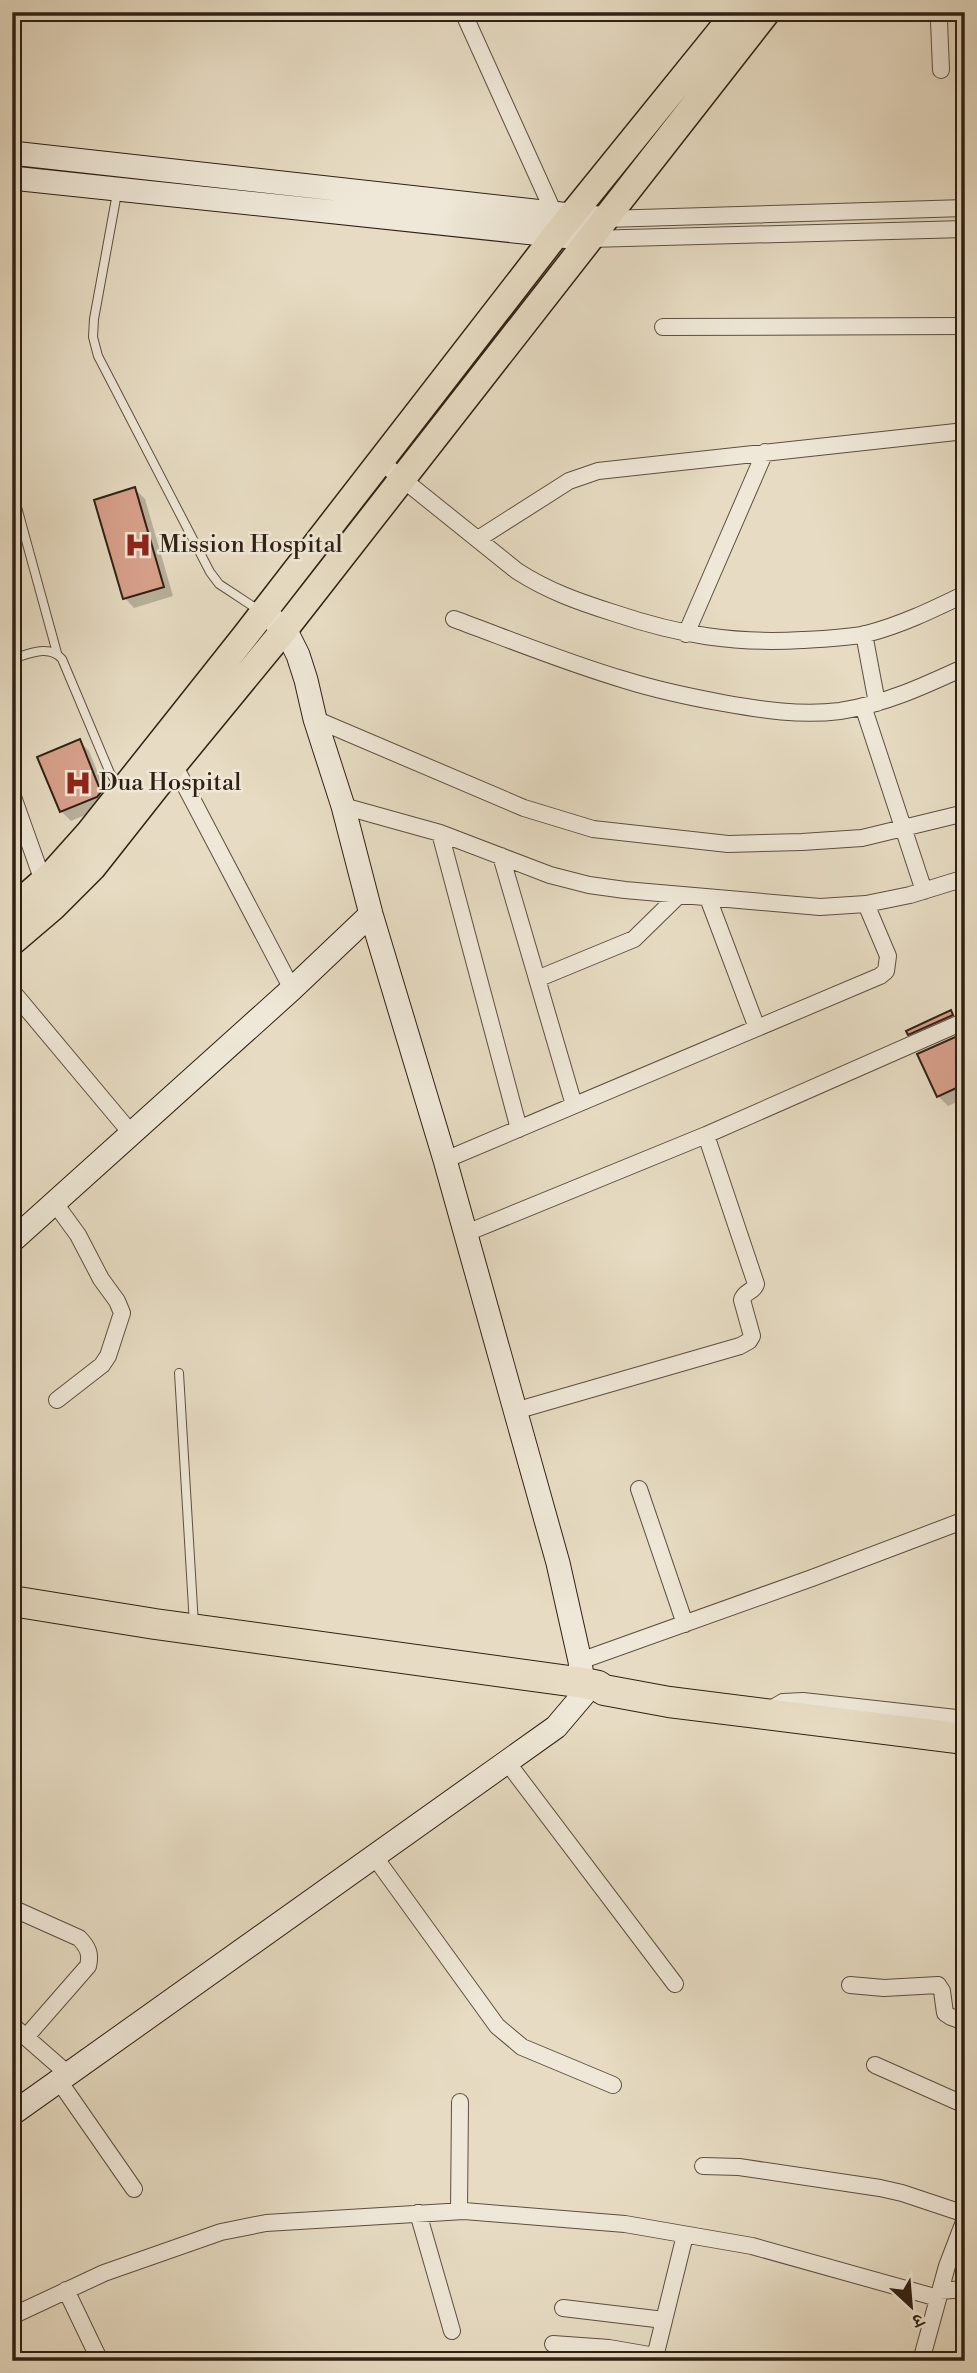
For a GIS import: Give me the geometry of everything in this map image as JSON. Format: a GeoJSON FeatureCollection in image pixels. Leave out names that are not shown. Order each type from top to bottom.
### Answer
{"type":"FeatureCollection","features":[{"type":"Feature","properties":{"kind":"highway"},"geometry":{"type":"LineString","coordinates":[[12,1601],[195,1635]]}},
{"type":"Feature","properties":{"kind":"highway"},"geometry":{"type":"LineString","coordinates":[[12,1616],[588,1682],[669,1702],[965,1739]]}},
{"type":"Feature","properties":{"kind":"main road"},"geometry":{"type":"LineString","coordinates":[[12,909],[93,867],[133,797],[166,754],[263,612],[560,221],[659,107],[736,12]]}},
{"type":"Feature","properties":{"kind":"main road"},"geometry":{"type":"LineString","coordinates":[[166,754],[285,629],[767,12]]}},
{"type":"Feature","properties":{"kind":"main road"},"geometry":{"type":"LineString","coordinates":[[659,107],[681,122]]}},
{"type":"Feature","properties":{"kind":"main road"},"geometry":{"type":"LineString","coordinates":[[12,942],[51,891]]}},
{"type":"Feature","properties":{"kind":"street"},"geometry":{"type":"LineString","coordinates":[[463,12],[560,221]]}},
{"type":"Feature","properties":{"kind":"street"},"geometry":{"type":"LineString","coordinates":[[936,12],[939,22],[941,70]]}},
{"type":"Feature","properties":{"kind":"street"},"geometry":{"type":"LineString","coordinates":[[12,153],[560,221],[598,229],[965,229]]}},
{"type":"Feature","properties":{"kind":"street"},"geometry":{"type":"LineString","coordinates":[[12,178],[118,190],[560,221]]}},
{"type":"Feature","properties":{"kind":"street"},"geometry":{"type":"LineString","coordinates":[[598,229],[965,208]]}},
{"type":"Feature","properties":{"kind":"street"},"geometry":{"type":"LineString","coordinates":[[894,210],[895,231]]}},
{"type":"Feature","properties":{"kind":"street"},"geometry":{"type":"LineString","coordinates":[[663,327],[965,326]]}},
{"type":"Feature","properties":{"kind":"street"},"geometry":{"type":"LineString","coordinates":[[478,539],[569,481],[583,475],[615,468],[965,431]]}},
{"type":"Feature","properties":{"kind":"street"},"geometry":{"type":"LineString","coordinates":[[686,634],[765,452]]}},
{"type":"Feature","properties":{"kind":"street"},"geometry":{"type":"LineString","coordinates":[[380,461],[517,571],[542,586],[570,599],[662,629],[743,640],[782,641],[864,634],[911,620],[965,594]]}},
{"type":"Feature","properties":{"kind":"street"},"geometry":{"type":"LineString","coordinates":[[263,612],[285,629],[298,655],[343,806],[371,914],[445,1160],[558,1563],[588,1682]]}},
{"type":"Feature","properties":{"kind":"street"},"geometry":{"type":"LineString","coordinates":[[454,619],[623,680],[675,694],[750,708],[796,713],[838,711],[870,705],[914,691],[965,667]]}},
{"type":"Feature","properties":{"kind":"street"},"geometry":{"type":"LineString","coordinates":[[864,634],[870,705],[924,891]]}},
{"type":"Feature","properties":{"kind":"street"},"geometry":{"type":"LineString","coordinates":[[315,719],[524,808],[593,829],[728,844],[802,842],[862,838],[965,813]]}},
{"type":"Feature","properties":{"kind":"street"},"geometry":{"type":"LineString","coordinates":[[166,754],[292,989]]}},
{"type":"Feature","properties":{"kind":"street"},"geometry":{"type":"LineString","coordinates":[[12,794],[51,891]]}},
{"type":"Feature","properties":{"kind":"street"},"geometry":{"type":"LineString","coordinates":[[343,806],[440,833],[550,875],[589,885],[820,907],[866,904],[924,891],[965,878]]}},
{"type":"Feature","properties":{"kind":"street"},"geometry":{"type":"LineString","coordinates":[[440,833],[519,1129]]}},
{"type":"Feature","properties":{"kind":"street"},"geometry":{"type":"LineString","coordinates":[[501,856],[574,1105]]}},
{"type":"Feature","properties":{"kind":"street"},"geometry":{"type":"LineString","coordinates":[[537,979],[634,939],[679,895]]}},
{"type":"Feature","properties":{"kind":"street"},"geometry":{"type":"LineString","coordinates":[[708,898],[757,1028]]}},
{"type":"Feature","properties":{"kind":"street"},"geometry":{"type":"LineString","coordinates":[[445,1160],[880,976],[886,971],[888,956],[866,904]]}},
{"type":"Feature","properties":{"kind":"street"},"geometry":{"type":"LineString","coordinates":[[12,1241],[292,989],[371,914]]}},
{"type":"Feature","properties":{"kind":"street"},"geometry":{"type":"LineString","coordinates":[[12,991],[131,1133]]}},
{"type":"Feature","properties":{"kind":"street"},"geometry":{"type":"LineString","coordinates":[[464,1234],[706,1135],[965,1021]]}},
{"type":"Feature","properties":{"kind":"street"},"geometry":{"type":"LineString","coordinates":[[515,1411],[740,1346],[749,1341],[752,1336],[742,1300],[756,1284],[706,1135]]}},
{"type":"Feature","properties":{"kind":"street"},"geometry":{"type":"LineString","coordinates":[[54,1202],[78,1235],[122,1313],[108,1356],[102,1364],[57,1400]]}},
{"type":"Feature","properties":{"kind":"street"},"geometry":{"type":"LineString","coordinates":[[639,1489],[685,1624]]}},
{"type":"Feature","properties":{"kind":"street"},"geometry":{"type":"LineString","coordinates":[[12,2114],[556,1727],[588,1682],[685,1624],[965,1520]]}},
{"type":"Feature","properties":{"kind":"street"},"geometry":{"type":"LineString","coordinates":[[762,1714],[783,1702],[803,1701],[965,1719]]}},
{"type":"Feature","properties":{"kind":"street"},"geometry":{"type":"LineString","coordinates":[[762,1714],[794,1731],[965,1753]]}},
{"type":"Feature","properties":{"kind":"street"},"geometry":{"type":"LineString","coordinates":[[507,1762],[675,1984]]}},
{"type":"Feature","properties":{"kind":"street"},"geometry":{"type":"LineString","coordinates":[[374,1856],[497,2026],[509,2038],[522,2047],[613,2085]]}},
{"type":"Feature","properties":{"kind":"street"},"geometry":{"type":"LineString","coordinates":[[12,1908],[79,1938],[86,1945],[90,1956],[88,1966],[26,2038]]}},
{"type":"Feature","properties":{"kind":"street"},"geometry":{"type":"LineString","coordinates":[[850,1984],[884,1988],[938,1985],[942,1991],[945,2013],[965,2022]]}},
{"type":"Feature","properties":{"kind":"street"},"geometry":{"type":"LineString","coordinates":[[12,2025],[63,2078],[134,2189]]}},
{"type":"Feature","properties":{"kind":"street"},"geometry":{"type":"LineString","coordinates":[[875,2065],[965,2105]]}},
{"type":"Feature","properties":{"kind":"street"},"geometry":{"type":"LineString","coordinates":[[460,2102],[460,2211]]}},
{"type":"Feature","properties":{"kind":"street"},"geometry":{"type":"LineString","coordinates":[[704,2166],[739,2167],[880,2188],[902,2193],[965,2217],[949,2259],[921,2361]]}},
{"type":"Feature","properties":{"kind":"street"},"geometry":{"type":"LineString","coordinates":[[12,2316],[104,2273],[220,2232],[266,2223],[460,2211],[625,2224],[752,2246],[939,2295],[965,2290]]}},
{"type":"Feature","properties":{"kind":"street"},"geometry":{"type":"LineString","coordinates":[[418,2213],[452,2331]]}},
{"type":"Feature","properties":{"kind":"street"},"geometry":{"type":"LineString","coordinates":[[553,2344],[609,2348],[655,2358],[685,2235]]}},
{"type":"Feature","properties":{"kind":"street"},"geometry":{"type":"LineString","coordinates":[[66,2290],[100,2361]]}},
{"type":"Feature","properties":{"kind":"street"},"geometry":{"type":"LineString","coordinates":[[563,2308],[664,2320]]}},
{"type":"Feature","properties":{"kind":"lane"},"geometry":{"type":"LineString","coordinates":[[122,166],[94,319],[93,337],[98,356],[210,572],[219,584],[263,612]]}},
{"type":"Feature","properties":{"kind":"lane"},"geometry":{"type":"LineString","coordinates":[[12,489],[57,653],[62,659],[110,773],[133,797]]}},
{"type":"Feature","properties":{"kind":"lane"},"geometry":{"type":"LineString","coordinates":[[12,659],[41,651],[57,653]]}},
{"type":"Feature","properties":{"kind":"lane"},"geometry":{"type":"LineString","coordinates":[[179,1373],[195,1635]]}},
{"type":"Feature","properties":{"kind":"building"},"geometry":{"type":"Polygon","coordinates":[[[135,487],[164,587],[123,599],[94,500],[135,487]]]}},
{"type":"Feature","properties":{"kind":"building"},"geometry":{"type":"Polygon","coordinates":[[[80,739],[101,792],[97,797],[60,812],[37,757],[80,739]]]}},
{"type":"Feature","properties":{"kind":"building"},"geometry":{"type":"Polygon","coordinates":[[[951,1010],[953,1015],[908,1035],[906,1031],[951,1010]]]}},
{"type":"Feature","properties":{"kind":"building"},"geometry":{"type":"Polygon","coordinates":[[[962,1034],[965,1040],[965,1084],[937,1097],[917,1054],[962,1034]]]}},
{"type":"Feature","properties":{"kind":"place","name":"Mission Hospital"},"geometry":{"type":"Point","coordinates":[138,545]}},
{"type":"Feature","properties":{"kind":"place","name":"Dua Hospital"},"geometry":{"type":"Point","coordinates":[78,783]}}]}
